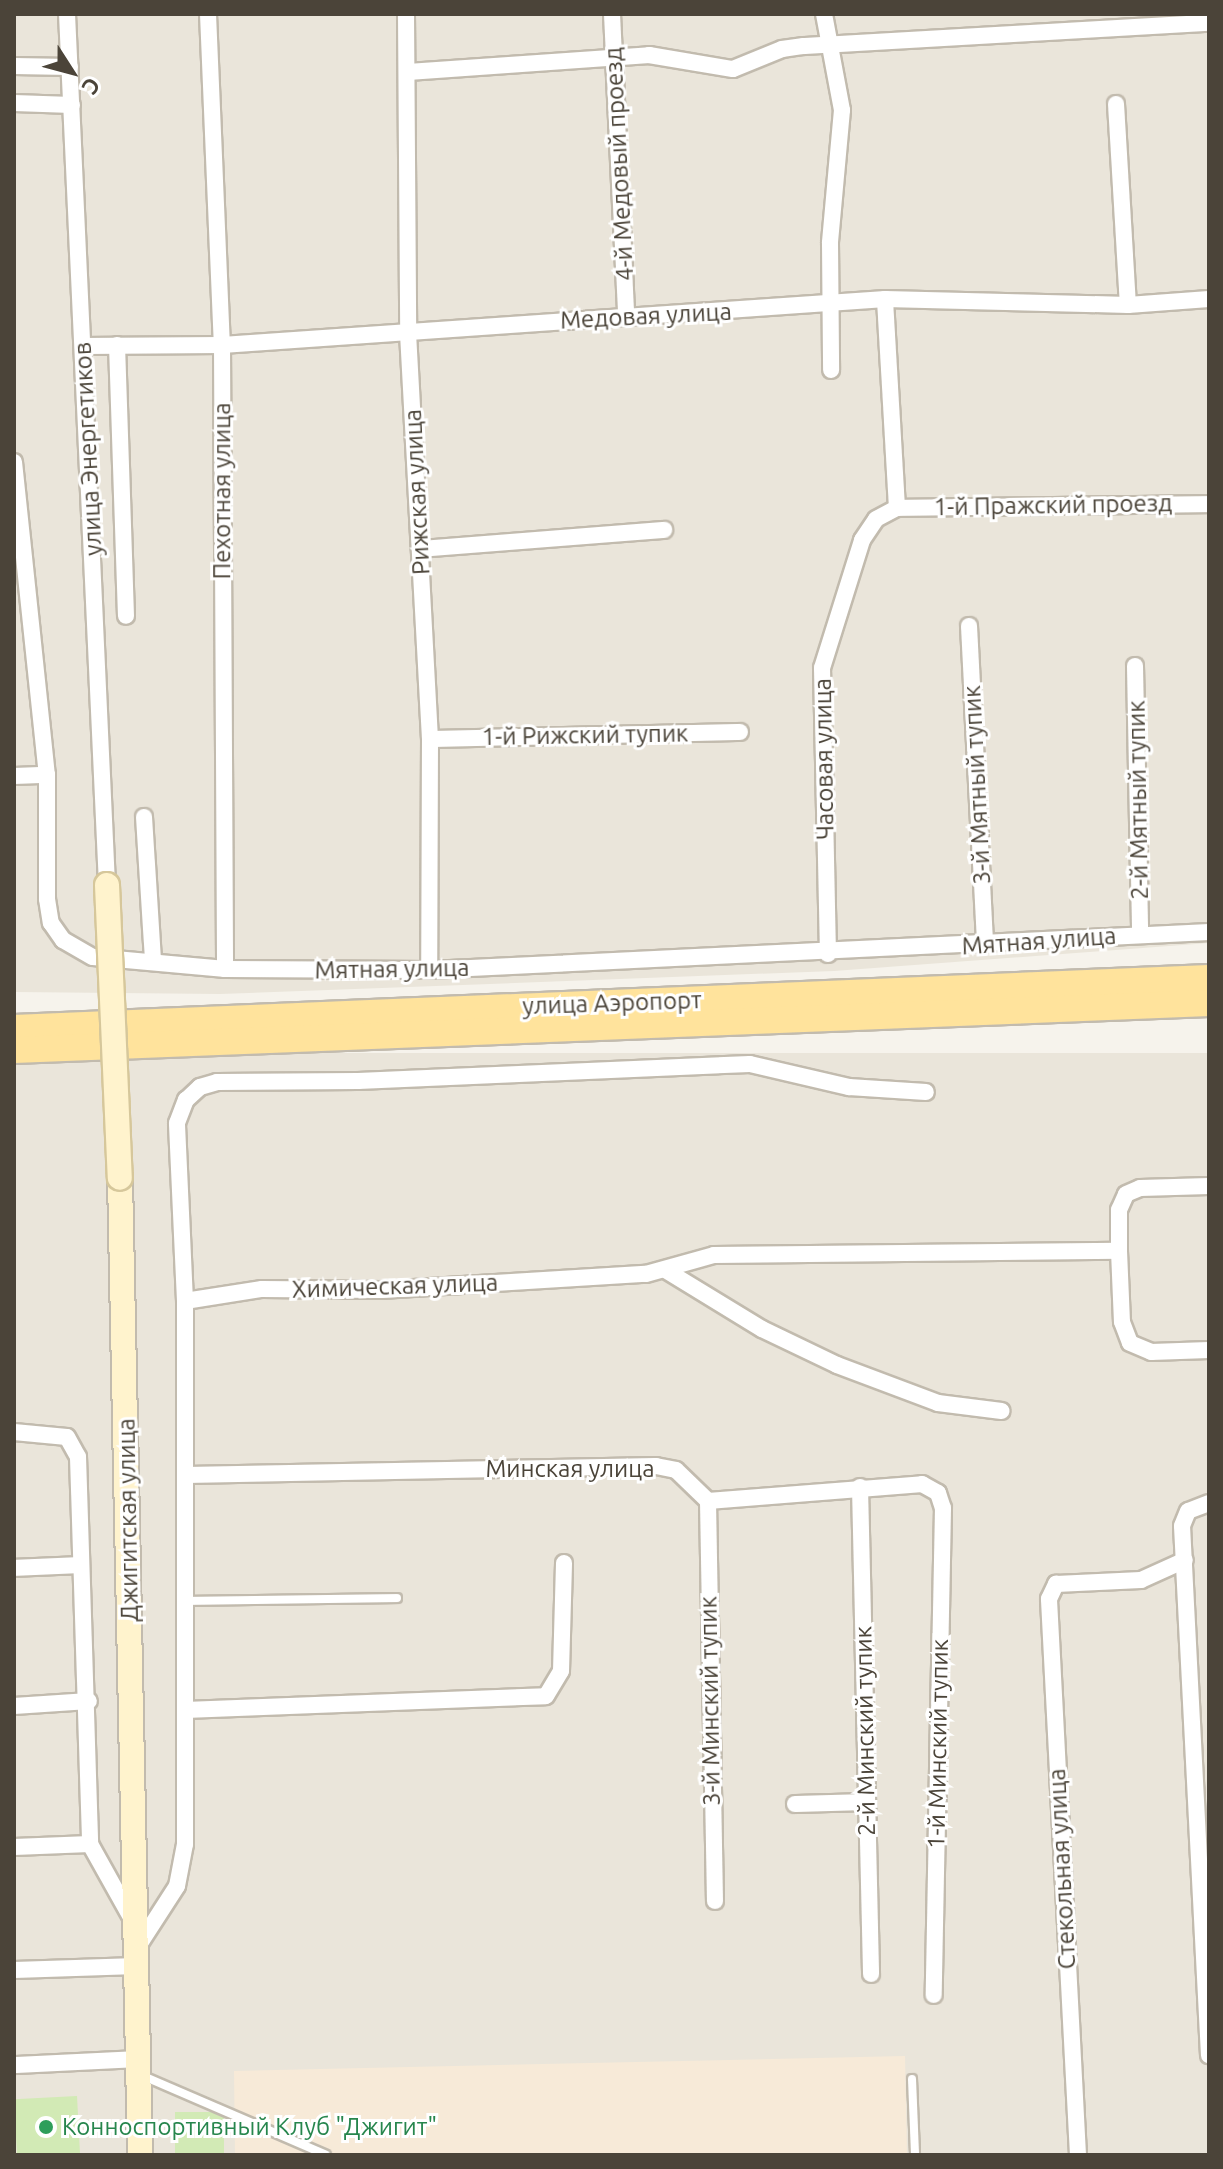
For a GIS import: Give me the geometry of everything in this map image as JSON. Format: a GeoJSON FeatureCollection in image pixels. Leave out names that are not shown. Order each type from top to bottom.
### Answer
{"type":"FeatureCollection","features":[{"type":"Feature","properties":{"kind":"main road","name":"улица Аэропорт"},"geometry":{"type":"LineString","coordinates":[[14,1028],[1209,978]]}},
{"type":"Feature","properties":{"kind":"main road","name":"улица Аэропорт"},"geometry":{"type":"LineString","coordinates":[[14,1050],[1209,1003]]}},
{"type":"Feature","properties":{"kind":"street","name":"улица Энергетиков"},"geometry":{"type":"LineString","coordinates":[[67,14],[107,885]]}},
{"type":"Feature","properties":{"kind":"street","name":"Пехотная улица"},"geometry":{"type":"LineString","coordinates":[[208,14],[222,345],[225,969]]}},
{"type":"Feature","properties":{"kind":"street","name":"Рижская улица"},"geometry":{"type":"LineString","coordinates":[[406,14],[408,333],[430,739],[429,970]]}},
{"type":"Feature","properties":{"kind":"street","name":"4-й Медовый проезд"},"geometry":{"type":"LineString","coordinates":[[612,14],[626,315]]}},
{"type":"Feature","properties":{"kind":"street"},"geometry":{"type":"LineString","coordinates":[[824,14],[842,110],[828,305],[831,370]]}},
{"type":"Feature","properties":{"kind":"street"},"geometry":{"type":"LineString","coordinates":[[408,72],[614,57],[675,58],[733,69],[782,49],[1155,18],[1209,23]]}},
{"type":"Feature","properties":{"kind":"street"},"geometry":{"type":"LineString","coordinates":[[14,66],[70,67]]}},
{"type":"Feature","properties":{"kind":"street"},"geometry":{"type":"LineString","coordinates":[[14,103],[72,105]]}},
{"type":"Feature","properties":{"kind":"street"},"geometry":{"type":"LineString","coordinates":[[1116,104],[1128,305]]}},
{"type":"Feature","properties":{"kind":"street"},"geometry":{"type":"LineString","coordinates":[[885,299],[897,508]]}},
{"type":"Feature","properties":{"kind":"street","name":"Медовая улица"},"geometry":{"type":"LineString","coordinates":[[83,346],[222,345],[885,299],[1128,305],[1209,299]]}},
{"type":"Feature","properties":{"kind":"street"},"geometry":{"type":"LineString","coordinates":[[117,345],[126,616]]}},
{"type":"Feature","properties":{"kind":"street","name":"Мятная улица"},"geometry":{"type":"LineString","coordinates":[[14,462],[47,775],[51,923],[63,940],[93,957],[225,969],[429,970],[828,954],[1209,932]]}},
{"type":"Feature","properties":{"kind":"street","name":"1-й Пражский проезд"},"geometry":{"type":"LineString","coordinates":[[897,508],[1209,504]]}},
{"type":"Feature","properties":{"kind":"street","name":"Часовая улица"},"geometry":{"type":"LineString","coordinates":[[828,954],[822,668],[862,540],[876,519],[897,508]]}},
{"type":"Feature","properties":{"kind":"street"},"geometry":{"type":"LineString","coordinates":[[420,549],[664,530]]}},
{"type":"Feature","properties":{"kind":"street","name":"3-й Мятный тупик"},"geometry":{"type":"LineString","coordinates":[[969,626],[985,944]]}},
{"type":"Feature","properties":{"kind":"street","name":"2-й Мятный тупик"},"geometry":{"type":"LineString","coordinates":[[1135,666],[1140,934]]}},
{"type":"Feature","properties":{"kind":"street","name":"1-й Рижский тупик"},"geometry":{"type":"LineString","coordinates":[[430,739],[740,732]]}},
{"type":"Feature","properties":{"kind":"street"},"geometry":{"type":"LineString","coordinates":[[14,776],[47,775]]}},
{"type":"Feature","properties":{"kind":"street"},"geometry":{"type":"LineString","coordinates":[[144,817],[153,962]]}},
{"type":"Feature","properties":{"kind":"street","name":"Джигитская улица"},"geometry":{"type":"LineString","coordinates":[[107,885],[120,1178],[140,2155]]}},
{"type":"Feature","properties":{"kind":"street"},"geometry":{"type":"LineString","coordinates":[[14,1970],[137,1947],[177,1886],[185,1844],[186,1475],[185,1301],[177,1123],[186,1100],[200,1087],[217,1082],[358,1081],[750,1064],[849,1087],[926,1092]]}},
{"type":"Feature","properties":{"kind":"street"},"geometry":{"type":"LineString","coordinates":[[1209,1186],[1140,1188],[1126,1194],[1119,1210],[1122,1322],[1130,1343],[1151,1352],[1209,1350]]}},
{"type":"Feature","properties":{"kind":"street","name":"Химическая улица"},"geometry":{"type":"LineString","coordinates":[[185,1301],[262,1289],[381,1290],[667,1271],[714,1255],[1119,1251]]}},
{"type":"Feature","properties":{"kind":"street"},"geometry":{"type":"LineString","coordinates":[[667,1271],[762,1329],[837,1365],[938,1403],[1001,1411]]}},
{"type":"Feature","properties":{"kind":"street"},"geometry":{"type":"LineString","coordinates":[[14,1432],[67,1437],[78,1457],[79,1565],[89,1701],[90,1844],[137,1947]]}},
{"type":"Feature","properties":{"kind":"street","name":"Минская улица"},"geometry":{"type":"LineString","coordinates":[[186,1475],[656,1466],[676,1470],[708,1501]]}},
{"type":"Feature","properties":{"kind":"street","name":"1-й Минский тупик"},"geometry":{"type":"LineString","coordinates":[[860,1487],[922,1484],[938,1493],[943,1508],[934,1995]]}},
{"type":"Feature","properties":{"kind":"street"},"geometry":{"type":"LineString","coordinates":[[708,1501],[860,1487]]}},
{"type":"Feature","properties":{"kind":"street","name":"2-й Минский тупик"},"geometry":{"type":"LineString","coordinates":[[860,1487],[871,1974]]}},
{"type":"Feature","properties":{"kind":"street","name":"3-й Минский тупик"},"geometry":{"type":"LineString","coordinates":[[708,1501],[715,1901]]}},
{"type":"Feature","properties":{"kind":"street"},"geometry":{"type":"LineString","coordinates":[[1209,1503],[1188,1511],[1182,1526],[1209,2055]]}},
{"type":"Feature","properties":{"kind":"street","name":"Стекольная улица"},"geometry":{"type":"LineString","coordinates":[[1078,2155],[1049,1599],[1056,1584],[1141,1580],[1185,1560]]}},
{"type":"Feature","properties":{"kind":"street"},"geometry":{"type":"LineString","coordinates":[[185,1710],[546,1696],[561,1671],[564,1563]]}},
{"type":"Feature","properties":{"kind":"street"},"geometry":{"type":"LineString","coordinates":[[14,1568],[79,1565]]}},
{"type":"Feature","properties":{"kind":"street"},"geometry":{"type":"LineString","coordinates":[[14,1706],[89,1701]]}},
{"type":"Feature","properties":{"kind":"street"},"geometry":{"type":"LineString","coordinates":[[795,1804],[867,1802]]}},
{"type":"Feature","properties":{"kind":"street"},"geometry":{"type":"LineString","coordinates":[[14,1847],[90,1844]]}},
{"type":"Feature","properties":{"kind":"street"},"geometry":{"type":"LineString","coordinates":[[14,2065],[136,2066]]}},
{"type":"Feature","properties":{"kind":"lane"},"geometry":{"type":"LineString","coordinates":[[186,1601],[397,1598]]}},
{"type":"Feature","properties":{"kind":"lane"},"geometry":{"type":"LineString","coordinates":[[136,2066],[326,2155]]}},
{"type":"Feature","properties":{"kind":"lane"},"geometry":{"type":"LineString","coordinates":[[912,2079],[915,2155]]}},
{"type":"Feature","properties":{"kind":"shaded area"},"geometry":{"type":"Polygon","coordinates":[[[14,14],[1209,14],[1209,943],[834,971],[220,994],[14,992],[14,14]]]}},
{"type":"Feature","properties":{"kind":"shaded area"},"geometry":{"type":"Polygon","coordinates":[[[14,1053],[1209,1053],[1209,2155],[14,2155],[14,1053]]]}},
{"type":"Feature","properties":{"kind":"shaded area"},"geometry":{"type":"Polygon","coordinates":[[[905,2056],[907,2155],[235,2155],[234,2071],[905,2056]]]}},
{"type":"Feature","properties":{"kind":"green space","name":"Конноспортивный Клуб \"Джигит\""},"geometry":{"type":"Polygon","coordinates":[[[77,2096],[80,2155],[17,2155],[14,2099],[77,2096]]]}},
{"type":"Feature","properties":{"kind":"green space"},"geometry":{"type":"Polygon","coordinates":[[[175,2112],[224,2112],[224,2155],[175,2155],[175,2112]]]}},
{"type":"Feature","properties":{"kind":"place","name":"Конноспортивный Клуб \"Джигит\""},"geometry":{"type":"Point","coordinates":[46,2127]}}]}
